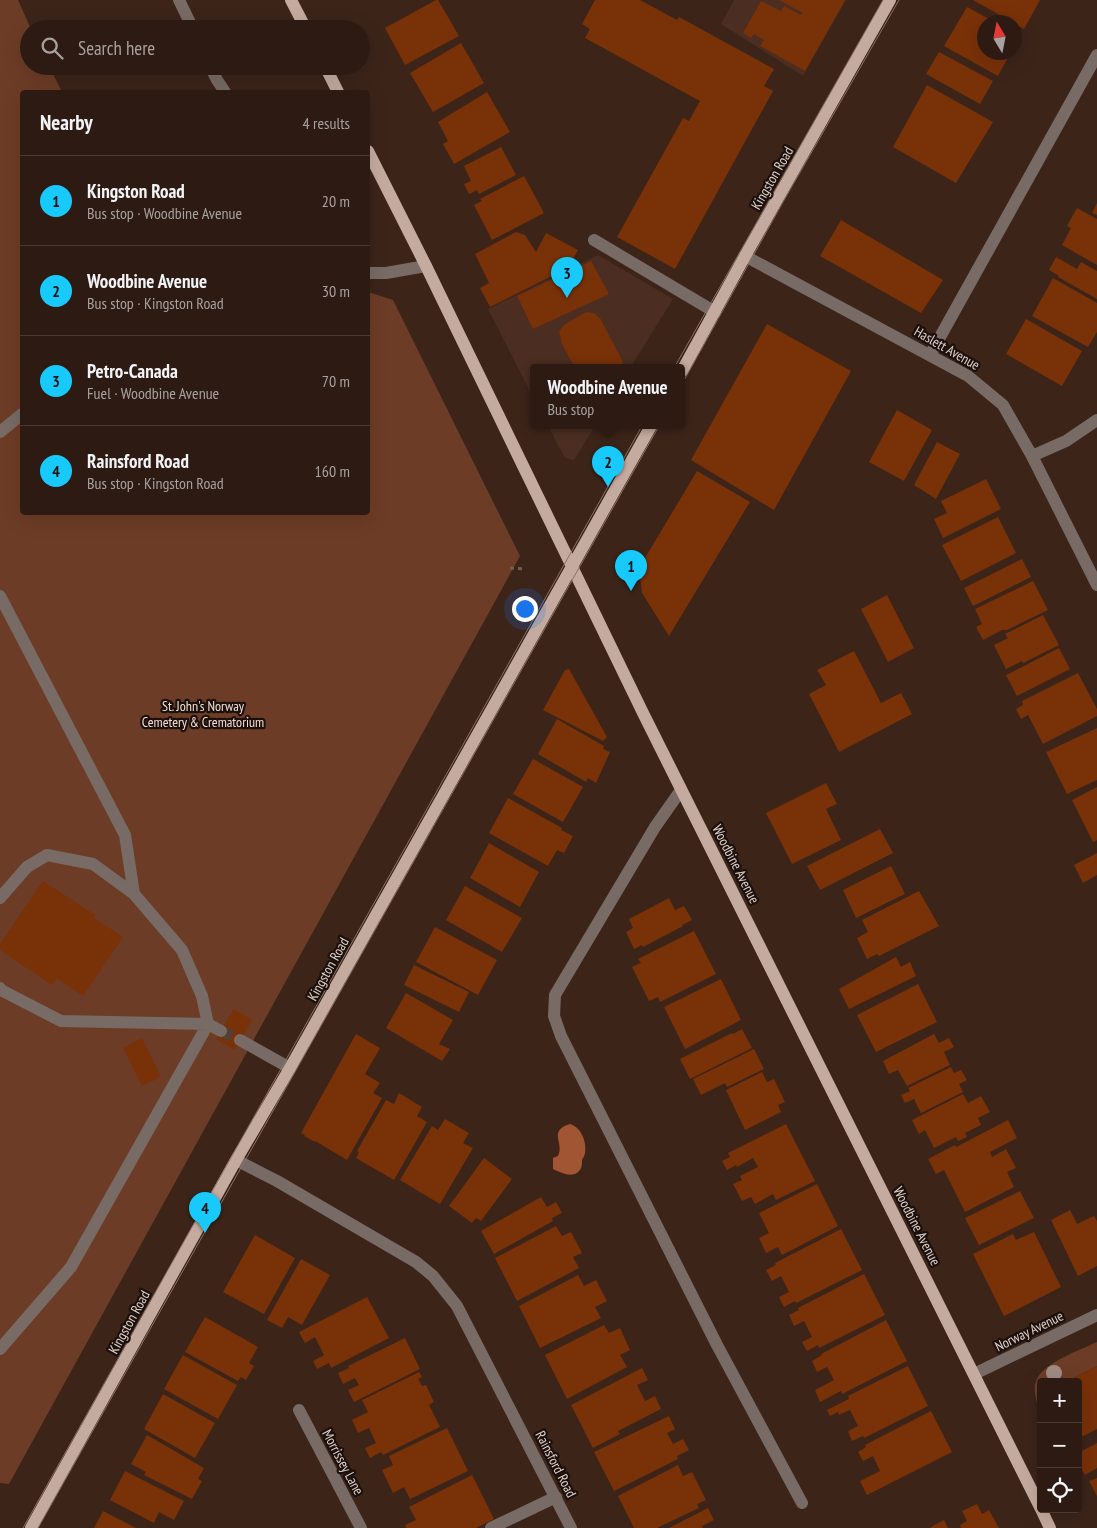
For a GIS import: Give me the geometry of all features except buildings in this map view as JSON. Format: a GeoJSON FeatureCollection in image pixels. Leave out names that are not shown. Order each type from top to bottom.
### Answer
{"type":"FeatureCollection","features":[{"type":"Feature","properties":{"kind":"main road"},"geometry":{"type":"LineString","coordinates":[[292,0],[302,20]]}},
{"type":"Feature","properties":{"kind":"main road","name":"Kingston Road"},"geometry":{"type":"LineString","coordinates":[[685,366],[890,0]]}},
{"type":"Feature","properties":{"kind":"main road"},"geometry":{"type":"LineString","coordinates":[[330,75],[337,90]]}},
{"type":"Feature","properties":{"kind":"main road","name":"Woodbine Avenue"},"geometry":{"type":"LineString","coordinates":[[370,155],[682,790],[1037,1501]]}},
{"type":"Feature","properties":{"kind":"main road","name":"Kingston Road"},"geometry":{"type":"LineString","coordinates":[[31,1528],[236,1160],[290,1068],[649,429]]}},
{"type":"Feature","properties":{"kind":"main road","name":"Woodbine Avenue"},"geometry":{"type":"LineString","coordinates":[[1043,1513],[1050,1528]]}},
{"type":"Feature","properties":{"kind":"street"},"geometry":{"type":"LineString","coordinates":[[179,0],[189,20]]}},
{"type":"Feature","properties":{"kind":"street"},"geometry":{"type":"LineString","coordinates":[[930,355],[1097,55]]}},
{"type":"Feature","properties":{"kind":"street"},"geometry":{"type":"LineString","coordinates":[[214,75],[224,90]]}},
{"type":"Feature","properties":{"kind":"street"},"geometry":{"type":"LineString","coordinates":[[594,240],[715,312]]}},
{"type":"Feature","properties":{"kind":"street","name":"Haslett Avenue"},"geometry":{"type":"LineString","coordinates":[[745,256],[968,376],[1003,405],[1032,456],[1097,585]]}},
{"type":"Feature","properties":{"kind":"street"},"geometry":{"type":"LineString","coordinates":[[370,273],[386,273],[426,266]]}},
{"type":"Feature","properties":{"kind":"street"},"geometry":{"type":"LineString","coordinates":[[0,432],[20,416]]}},
{"type":"Feature","properties":{"kind":"street"},"geometry":{"type":"LineString","coordinates":[[1032,456],[1066,441],[1097,420]]}},
{"type":"Feature","properties":{"kind":"street"},"geometry":{"type":"LineString","coordinates":[[0,596],[125,835],[134,894]]}},
{"type":"Feature","properties":{"kind":"street"},"geometry":{"type":"LineString","coordinates":[[682,790],[656,827],[555,995],[554,1016],[561,1036],[716,1346],[802,1503]]}},
{"type":"Feature","properties":{"kind":"street"},"geometry":{"type":"LineString","coordinates":[[0,898],[27,867],[47,855],[93,864],[134,894],[182,950],[202,996],[208,1024],[71,1267],[0,1349]]}},
{"type":"Feature","properties":{"kind":"street"},"geometry":{"type":"LineString","coordinates":[[0,988],[61,1021],[208,1024],[221,1031]]}},
{"type":"Feature","properties":{"kind":"street"},"geometry":{"type":"LineString","coordinates":[[240,1040],[290,1068]]}},
{"type":"Feature","properties":{"kind":"street","name":"Rainsford Road"},"geometry":{"type":"LineString","coordinates":[[236,1160],[289,1188],[416,1262],[433,1276],[458,1306],[571,1528]]}},
{"type":"Feature","properties":{"kind":"street","name":"Norway Avenue"},"geometry":{"type":"LineString","coordinates":[[974,1374],[1097,1315]]}},
{"type":"Feature","properties":{"kind":"street","name":"Morrissey Lane"},"geometry":{"type":"LineString","coordinates":[[299,1410],[361,1528]]}},
{"type":"Feature","properties":{"kind":"street"},"geometry":{"type":"LineString","coordinates":[[491,1528],[556,1497]]}},
{"type":"Feature","properties":{"kind":"path"},"geometry":{"type":"LineString","coordinates":[[510,568],[525,569]]}},
{"type":"Feature","properties":{"kind":"shaded area"},"geometry":{"type":"Polygon","coordinates":[[[734,0],[846,0],[803,76],[721,24],[734,0]]]}},
{"type":"Feature","properties":{"kind":"shaded area"},"geometry":{"type":"Polygon","coordinates":[[[598,255],[673,299],[632,364],[530,364],[530,391],[488,309],[598,255]]]}},
{"type":"Feature","properties":{"kind":"shaded area"},"geometry":{"type":"Polygon","coordinates":[[[550,429],[593,429],[574,460],[565,458],[550,429]]]}},
{"type":"Feature","properties":{"kind":"shaded area"},"geometry":{"type":"Polygon","coordinates":[[[570,1124],[580,1132],[584,1140],[585,1149],[581,1168],[572,1175],[553,1169],[553,1158],[558,1156],[560,1151],[559,1130],[570,1124]]]}},
{"type":"Feature","properties":{"kind":"green space","name":"St. John's Norway Cemetery & Crematorium"},"geometry":{"type":"Polygon","coordinates":[[[0,0],[18,0],[27,20],[20,20],[20,75],[54,75],[61,90],[20,90],[20,515],[370,515],[370,293],[393,300],[520,556],[9,1484],[0,1483],[0,0]]]}},
{"type":"Feature","properties":{"kind":"green space"},"geometry":{"type":"Polygon","coordinates":[[[1097,1342],[1097,1366],[1074,1378],[1038,1378],[1047,1367],[1097,1342]]]}},
{"type":"Feature","properties":{"kind":"green space"},"geometry":{"type":"Polygon","coordinates":[[[1037,1379],[1037,1403],[1035,1394],[1037,1379]]]}},
{"type":"Feature","properties":{"kind":"tunnel"},"geometry":{"type":"LineString","coordinates":[[221,1031],[240,1040]]}},
{"type":"Feature","properties":{"kind":"tram line"},"geometry":{"type":"LineString","coordinates":[[676,364],[883,0]]}},
{"type":"Feature","properties":{"kind":"tram line"},"geometry":{"type":"LineString","coordinates":[[685,379],[783,202],[899,0]]}},
{"type":"Feature","properties":{"kind":"tram line"},"geometry":{"type":"LineString","coordinates":[[23,1528],[640,429]]}},
{"type":"Feature","properties":{"kind":"tram line"},"geometry":{"type":"LineString","coordinates":[[38,1528],[657,429]]}},
{"type":"Feature","properties":{"kind":"place","name":"Petro-Canada"},"geometry":{"type":"Point","coordinates":[567,298]}},
{"type":"Feature","properties":{"kind":"place","name":"Woodbine Avenue"},"geometry":{"type":"Point","coordinates":[608,487]}},
{"type":"Feature","properties":{"kind":"place","name":"Kingston Road"},"geometry":{"type":"Point","coordinates":[631,591]}},
{"type":"Feature","properties":{"kind":"place","name":"Rainsford Road"},"geometry":{"type":"Point","coordinates":[205,1233]}}]}
